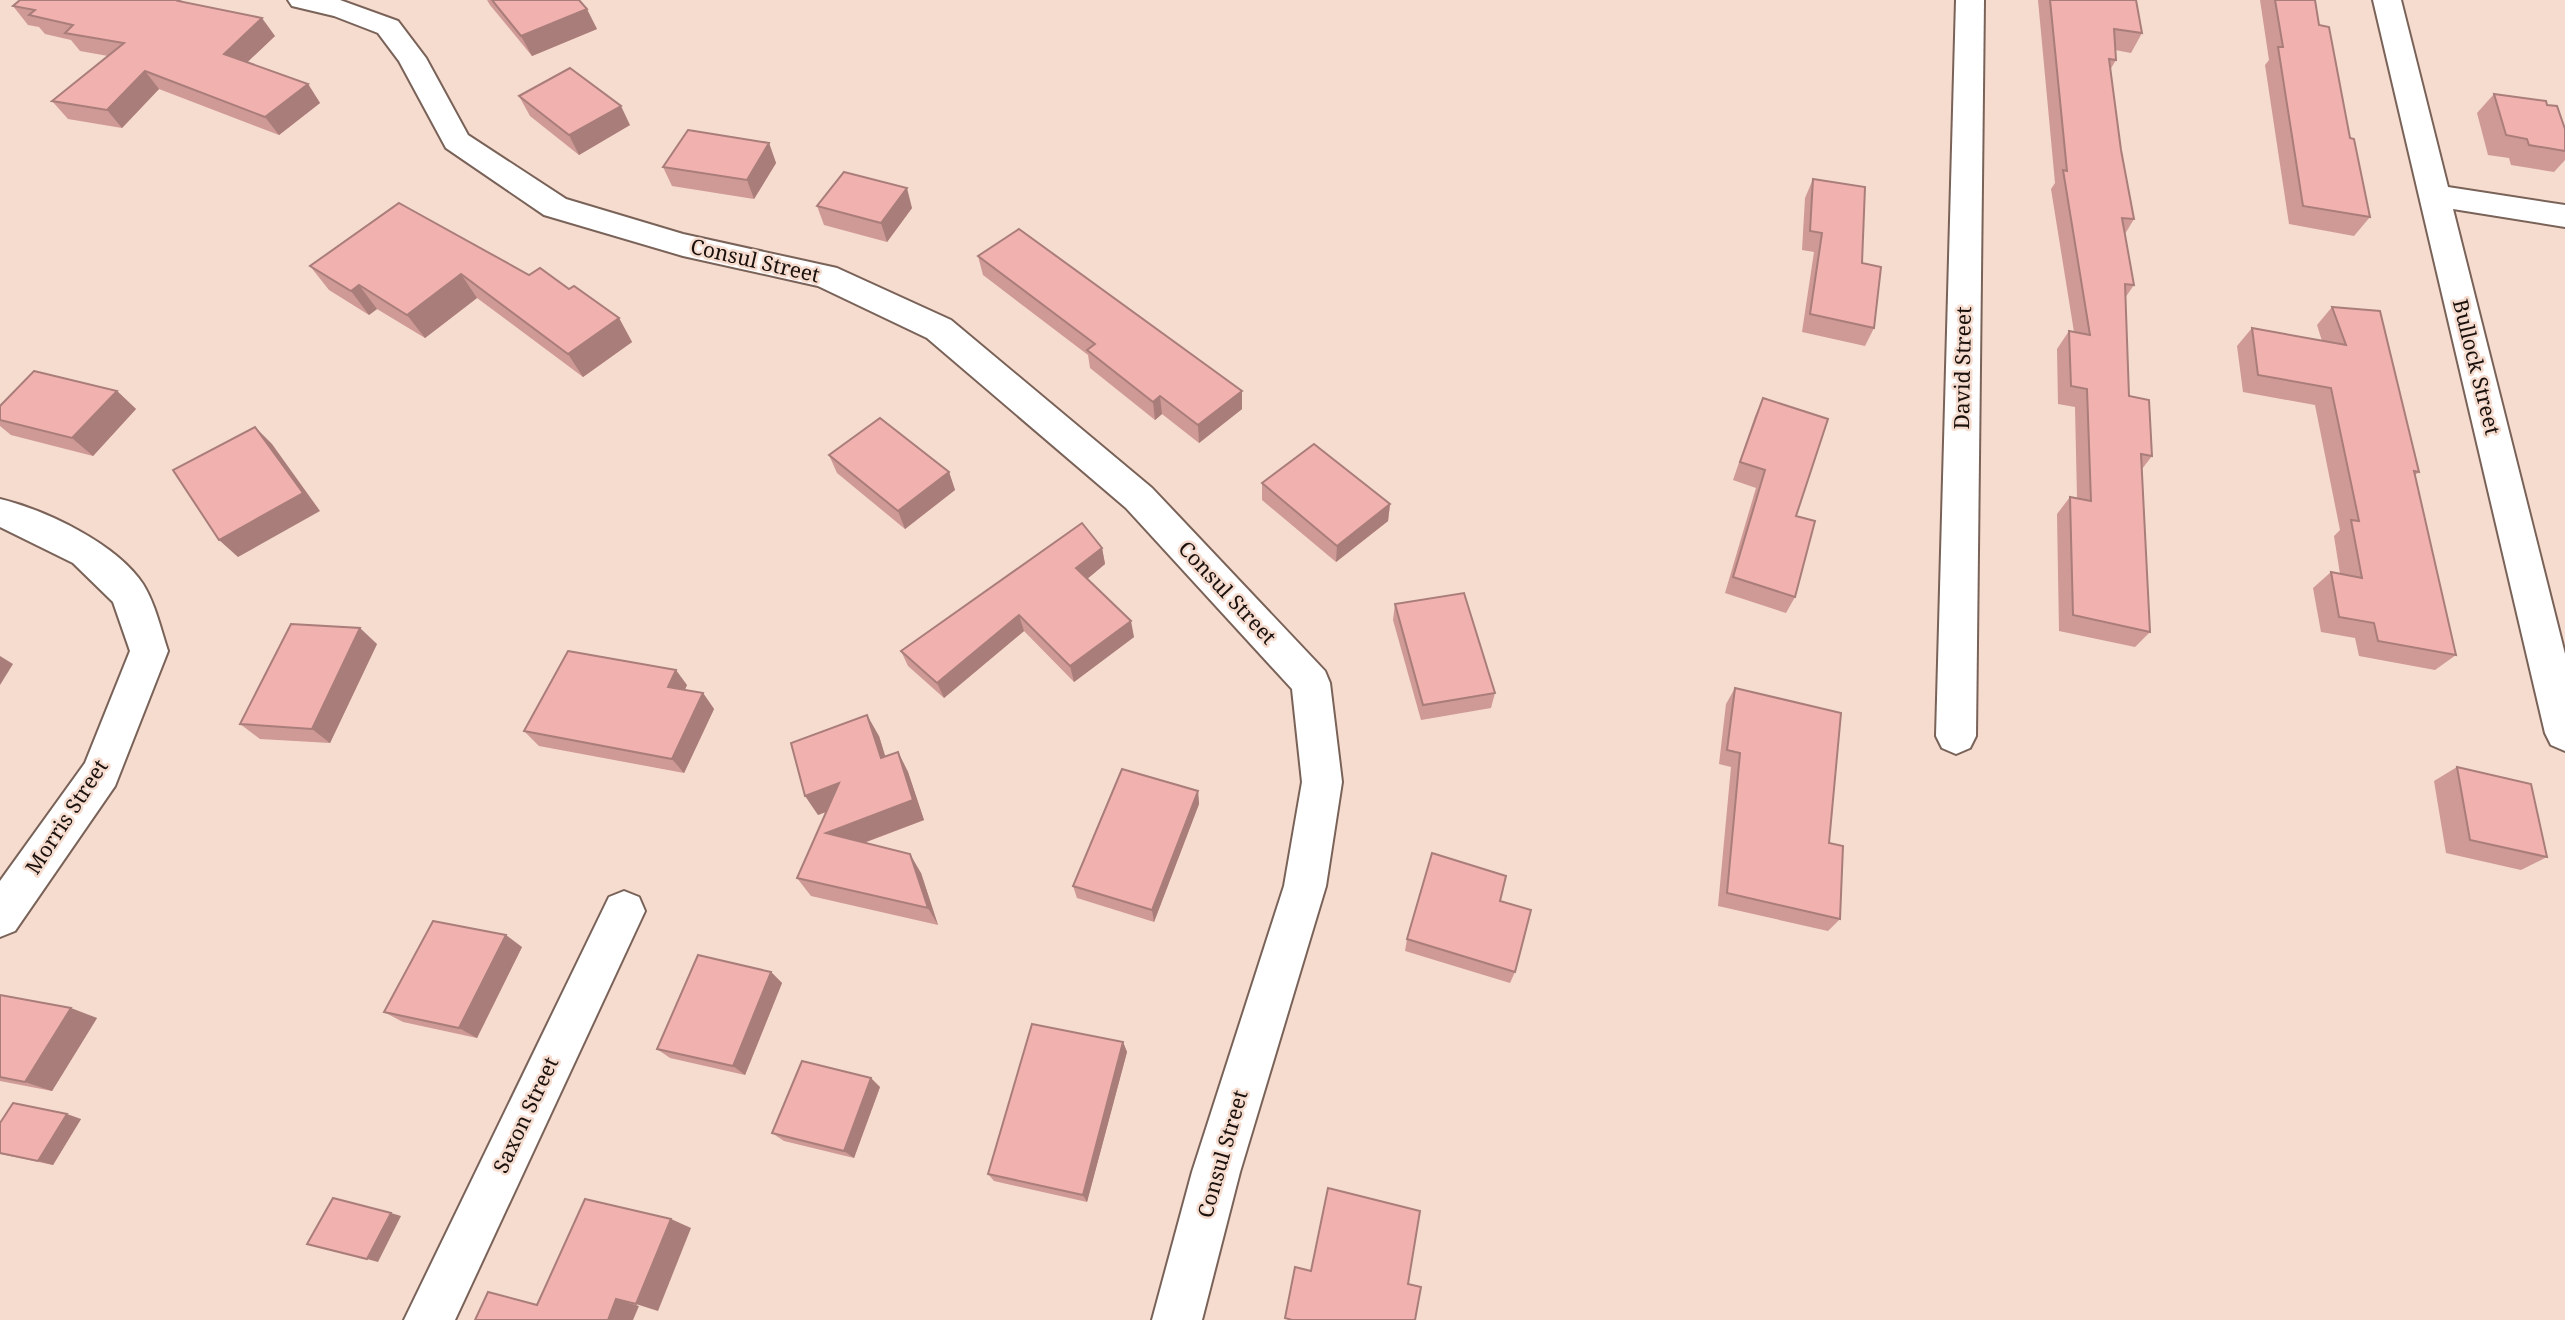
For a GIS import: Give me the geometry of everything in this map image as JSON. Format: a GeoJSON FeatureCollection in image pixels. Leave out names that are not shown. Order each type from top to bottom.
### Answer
{"type":"FeatureCollection","features":[{"type":"Feature","properties":{"kind":"street","name":"Consul Street"},"geometry":{"type":"LineString","coordinates":[[302,0],[342,9],[388,27],[412,58],[457,141],[555,207],[683,245],[826,276],[939,329],[1139,498],[1311,683],[1322,782],[1305,886],[1216,1172],[1177,1320]]}},
{"type":"Feature","properties":{"kind":"street","name":"David Street"},"geometry":{"type":"LineString","coordinates":[[1956,736],[1970,0]]}},
{"type":"Feature","properties":{"kind":"street","name":"Bullock Street"},"geometry":{"type":"LineString","coordinates":[[2387,0],[2435,196],[2554,646],[2565,733]]}},
{"type":"Feature","properties":{"kind":"street"},"geometry":{"type":"LineString","coordinates":[[2435,196],[2565,216]]}},
{"type":"Feature","properties":{"kind":"street","name":"Morris Street"},"geometry":{"type":"LineString","coordinates":[[0,513],[16,517],[86,552],[129,594],[149,651],[101,773],[0,918]]}},
{"type":"Feature","properties":{"kind":"street","name":"Saxon Street"},"geometry":{"type":"LineString","coordinates":[[429,1320],[624,911]]}},
{"type":"Feature","properties":{"kind":"building"},"geometry":{"type":"Polygon","coordinates":[[[20,0],[179,0],[262,18],[224,54],[308,84],[265,117],[145,71],[107,110],[52,101],[124,43],[65,33],[73,25],[29,15],[35,10],[13,6],[20,0]]]}},
{"type":"Feature","properties":{"kind":"building"},"geometry":{"type":"Polygon","coordinates":[[[492,0],[579,0],[587,9],[521,36],[492,0]]]}},
{"type":"Feature","properties":{"kind":"building"},"geometry":{"type":"Polygon","coordinates":[[[2050,0],[2136,0],[2142,33],[2114,29],[2116,60],[2109,59],[2121,150],[2134,219],[2122,218],[2134,285],[2125,284],[2129,396],[2149,400],[2152,456],[2141,454],[2150,632],[2073,615],[2070,497],[2091,501],[2087,389],[2071,386],[2069,331],[2090,335],[2063,170],[2067,171],[2050,0]]]}},
{"type":"Feature","properties":{"kind":"building"},"geometry":{"type":"Polygon","coordinates":[[[2275,0],[2315,0],[2319,25],[2329,27],[2350,138],[2354,139],[2370,217],[2303,206],[2278,47],[2283,47],[2275,0]]]}},
{"type":"Feature","properties":{"kind":"building"},"geometry":{"type":"Polygon","coordinates":[[[570,68],[621,106],[569,135],[519,96],[570,68]]]}},
{"type":"Feature","properties":{"kind":"building"},"geometry":{"type":"Polygon","coordinates":[[[2494,94],[2546,101],[2547,105],[2557,106],[2565,129],[2565,151],[2529,145],[2527,139],[2506,135],[2494,94]]]}},
{"type":"Feature","properties":{"kind":"building"},"geometry":{"type":"Polygon","coordinates":[[[688,130],[769,143],[747,180],[663,167],[688,130]]]}},
{"type":"Feature","properties":{"kind":"building"},"geometry":{"type":"Polygon","coordinates":[[[844,172],[907,188],[881,223],[817,206],[844,172]]]}},
{"type":"Feature","properties":{"kind":"building"},"geometry":{"type":"Polygon","coordinates":[[[1813,179],[1865,187],[1862,263],[1881,267],[1874,328],[1810,314],[1822,233],[1810,231],[1813,179]]]}},
{"type":"Feature","properties":{"kind":"building"},"geometry":{"type":"Polygon","coordinates":[[[399,203],[529,275],[540,268],[569,289],[574,286],[619,318],[568,354],[461,274],[407,315],[359,285],[351,291],[310,266],[399,203]]]}},
{"type":"Feature","properties":{"kind":"building"},"geometry":{"type":"Polygon","coordinates":[[[1019,229],[1242,391],[1198,425],[1160,396],[1153,402],[1087,350],[1095,344],[978,256],[1019,229]]]}},
{"type":"Feature","properties":{"kind":"building"},"geometry":{"type":"Polygon","coordinates":[[[2332,307],[2380,311],[2419,472],[2414,471],[2456,655],[2378,641],[2374,623],[2339,617],[2331,572],[2362,578],[2351,520],[2359,521],[2331,388],[2258,375],[2252,328],[2346,345],[2332,307]]]}},
{"type":"Feature","properties":{"kind":"building"},"geometry":{"type":"Polygon","coordinates":[[[34,371],[117,391],[72,438],[0,420],[0,406],[34,371]]]}},
{"type":"Feature","properties":{"kind":"building"},"geometry":{"type":"Polygon","coordinates":[[[1763,398],[1828,419],[1796,516],[1815,521],[1795,597],[1733,577],[1765,470],[1740,462],[1763,398]]]}},
{"type":"Feature","properties":{"kind":"building"},"geometry":{"type":"Polygon","coordinates":[[[880,418],[949,472],[898,511],[829,455],[880,418]]]}},
{"type":"Feature","properties":{"kind":"building"},"geometry":{"type":"Polygon","coordinates":[[[255,427],[303,493],[219,540],[173,470],[255,427]]]}},
{"type":"Feature","properties":{"kind":"building"},"geometry":{"type":"Polygon","coordinates":[[[1314,444],[1390,504],[1337,546],[1262,483],[1314,444]]]}},
{"type":"Feature","properties":{"kind":"building"},"geometry":{"type":"Polygon","coordinates":[[[1082,523],[1102,548],[1076,568],[1131,621],[1070,666],[1019,615],[937,683],[901,651],[1082,523]]]}},
{"type":"Feature","properties":{"kind":"building"},"geometry":{"type":"Polygon","coordinates":[[[1464,593],[1495,693],[1423,705],[1395,604],[1464,593]]]}},
{"type":"Feature","properties":{"kind":"building"},"geometry":{"type":"Polygon","coordinates":[[[291,624],[360,628],[312,729],[240,724],[291,624]]]}},
{"type":"Feature","properties":{"kind":"building"},"geometry":{"type":"Polygon","coordinates":[[[568,651],[676,670],[668,687],[703,693],[672,759],[524,731],[568,651]]]}},
{"type":"Feature","properties":{"kind":"building"},"geometry":{"type":"Polygon","coordinates":[[[1735,688],[1841,713],[1829,843],[1843,846],[1840,919],[1727,893],[1740,753],[1727,750],[1735,688]]]}},
{"type":"Feature","properties":{"kind":"building"},"geometry":{"type":"Polygon","coordinates":[[[867,715],[881,758],[898,752],[913,800],[826,833],[910,854],[928,908],[797,878],[839,783],[805,796],[791,743],[867,715]]]}},
{"type":"Feature","properties":{"kind":"building"},"geometry":{"type":"Polygon","coordinates":[[[2457,767],[2531,784],[2547,857],[2470,840],[2457,767]]]}},
{"type":"Feature","properties":{"kind":"building"},"geometry":{"type":"Polygon","coordinates":[[[1122,769],[1198,791],[1152,910],[1073,886],[1122,769]]]}},
{"type":"Feature","properties":{"kind":"building"},"geometry":{"type":"Polygon","coordinates":[[[1432,853],[1506,876],[1500,901],[1531,910],[1515,972],[1407,939],[1432,853]]]}},
{"type":"Feature","properties":{"kind":"building"},"geometry":{"type":"Polygon","coordinates":[[[433,921],[506,935],[459,1028],[384,1012],[433,921]]]}},
{"type":"Feature","properties":{"kind":"building"},"geometry":{"type":"Polygon","coordinates":[[[698,955],[771,972],[733,1066],[657,1049],[698,955]]]}},
{"type":"Feature","properties":{"kind":"building"},"geometry":{"type":"Polygon","coordinates":[[[0,995],[71,1008],[25,1082],[0,1077],[0,995]]]}},
{"type":"Feature","properties":{"kind":"building"},"geometry":{"type":"Polygon","coordinates":[[[1032,1024],[1123,1042],[1083,1195],[988,1174],[1032,1024]]]}},
{"type":"Feature","properties":{"kind":"building"},"geometry":{"type":"Polygon","coordinates":[[[802,1061],[871,1078],[844,1151],[772,1133],[802,1061]]]}},
{"type":"Feature","properties":{"kind":"building"},"geometry":{"type":"Polygon","coordinates":[[[13,1103],[67,1114],[38,1161],[0,1153],[0,1123],[13,1103]]]}},
{"type":"Feature","properties":{"kind":"building"},"geometry":{"type":"Polygon","coordinates":[[[1328,1188],[1420,1211],[1408,1284],[1421,1287],[1415,1320],[1285,1318],[1295,1267],[1311,1271],[1328,1188]]]}},
{"type":"Feature","properties":{"kind":"building"},"geometry":{"type":"Polygon","coordinates":[[[333,1198],[391,1213],[367,1259],[307,1244],[333,1198]]]}},
{"type":"Feature","properties":{"kind":"building"},"geometry":{"type":"Polygon","coordinates":[[[585,1199],[671,1219],[636,1304],[616,1299],[608,1320],[475,1320],[488,1292],[537,1305],[585,1199]]]}}]}
